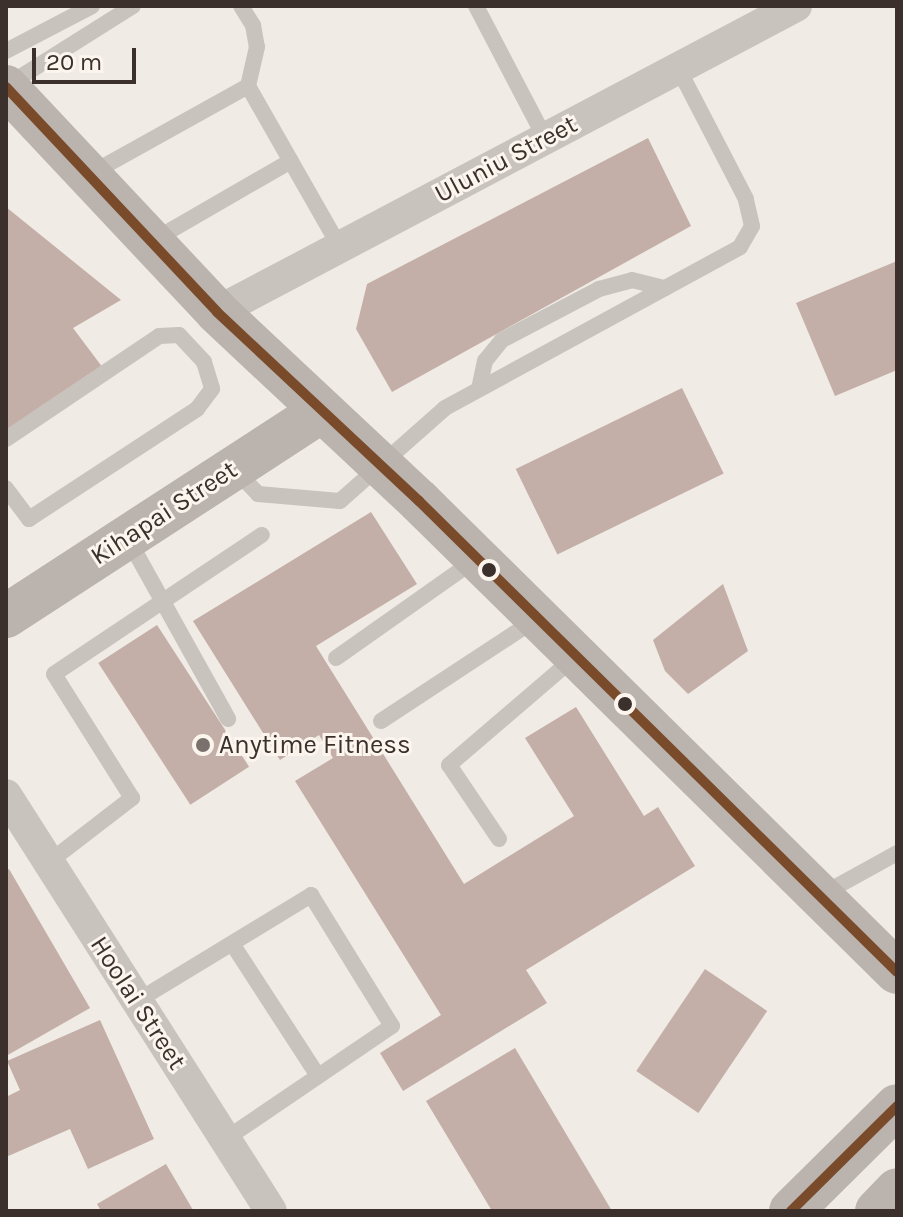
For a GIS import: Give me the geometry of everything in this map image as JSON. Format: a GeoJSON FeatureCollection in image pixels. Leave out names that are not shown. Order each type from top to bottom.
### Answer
{"type":"FeatureCollection","features":[{"type":"Feature","properties":{"kind":"main road"},"geometry":{"type":"LineString","coordinates":[[6,87],[217,312],[381,465],[897,972]]}},
{"type":"Feature","properties":{"kind":"main road","name":"Kihapai Street"},"geometry":{"type":"LineString","coordinates":[[6,616],[322,411]]}},
{"type":"Feature","properties":{"kind":"main road"},"geometry":{"type":"LineString","coordinates":[[791,1211],[897,1106]]}},
{"type":"Feature","properties":{"kind":"main road"},"geometry":{"type":"LineString","coordinates":[[877,1211],[897,1190]]}},
{"type":"Feature","properties":{"kind":"street","name":"Uluniu Street"},"geometry":{"type":"LineString","coordinates":[[217,312],[792,7]]}},
{"type":"Feature","properties":{"kind":"street","name":"Hoolai Street"},"geometry":{"type":"LineString","coordinates":[[6,795],[271,1211]]}},
{"type":"Feature","properties":{"kind":"lane"},"geometry":{"type":"LineString","coordinates":[[6,51],[92,6]]}},
{"type":"Feature","properties":{"kind":"lane"},"geometry":{"type":"LineString","coordinates":[[6,87],[133,6]]}},
{"type":"Feature","properties":{"kind":"lane"},"geometry":{"type":"LineString","coordinates":[[241,6],[253,25],[257,47],[248,86],[340,247]]}},
{"type":"Feature","properties":{"kind":"lane"},"geometry":{"type":"LineString","coordinates":[[476,6],[545,138]]}},
{"type":"Feature","properties":{"kind":"lane"},"geometry":{"type":"LineString","coordinates":[[233,468],[258,494],[340,501],[445,408],[740,247],[752,226],[746,199],[678,68]]}},
{"type":"Feature","properties":{"kind":"lane"},"geometry":{"type":"LineString","coordinates":[[88,175],[248,86]]}},
{"type":"Feature","properties":{"kind":"lane"},"geometry":{"type":"LineString","coordinates":[[151,241],[291,161]]}},
{"type":"Feature","properties":{"kind":"lane"},"geometry":{"type":"LineString","coordinates":[[479,389],[485,361],[502,340],[599,289],[632,280],[665,288]]}},
{"type":"Feature","properties":{"kind":"lane"},"geometry":{"type":"LineString","coordinates":[[6,439],[159,336],[179,335],[204,362],[212,389],[197,409],[29,519],[6,488]]}},
{"type":"Feature","properties":{"kind":"lane"},"geometry":{"type":"LineString","coordinates":[[49,862],[132,798],[54,674],[262,535]]}},
{"type":"Feature","properties":{"kind":"lane"},"geometry":{"type":"LineString","coordinates":[[127,537],[166,600],[228,719]]}},
{"type":"Feature","properties":{"kind":"lane"},"geometry":{"type":"LineString","coordinates":[[336,658],[477,559]]}},
{"type":"Feature","properties":{"kind":"lane"},"geometry":{"type":"LineString","coordinates":[[381,721],[537,618]]}},
{"type":"Feature","properties":{"kind":"lane"},"geometry":{"type":"LineString","coordinates":[[499,839],[449,765],[576,656]]}},
{"type":"Feature","properties":{"kind":"lane"},"geometry":{"type":"LineString","coordinates":[[819,896],[897,853]]}},
{"type":"Feature","properties":{"kind":"lane"},"geometry":{"type":"LineString","coordinates":[[137,1001],[311,895],[392,1026],[226,1139]]}},
{"type":"Feature","properties":{"kind":"lane"},"geometry":{"type":"LineString","coordinates":[[233,945],[318,1076]]}},
{"type":"Feature","properties":{"kind":"building"},"geometry":{"type":"Polygon","coordinates":[[[648,138],[691,226],[392,392],[356,329],[367,284],[648,138]]]}},
{"type":"Feature","properties":{"kind":"building"},"geometry":{"type":"Polygon","coordinates":[[[6,207],[121,300],[73,328],[106,372],[6,437],[6,207]]]}},
{"type":"Feature","properties":{"kind":"building"},"geometry":{"type":"Polygon","coordinates":[[[897,261],[897,370],[835,396],[796,303],[897,261]]]}},
{"type":"Feature","properties":{"kind":"building"},"geometry":{"type":"Polygon","coordinates":[[[682,388],[724,473],[557,554],[516,469],[682,388]]]}},
{"type":"Feature","properties":{"kind":"building"},"geometry":{"type":"Polygon","coordinates":[[[371,512],[417,584],[316,646],[464,884],[574,816],[525,738],[576,707],[644,816],[658,807],[695,866],[526,970],[547,1003],[403,1091],[380,1053],[441,1015],[295,781],[333,758],[319,735],[280,760],[193,621],[371,512]]]}},
{"type":"Feature","properties":{"kind":"building"},"geometry":{"type":"Polygon","coordinates":[[[723,584],[748,651],[688,694],[665,671],[653,640],[723,584]]]}},
{"type":"Feature","properties":{"kind":"building"},"geometry":{"type":"Polygon","coordinates":[[[157,625],[249,767],[190,805],[98,663],[157,625]]]}},
{"type":"Feature","properties":{"kind":"building"},"geometry":{"type":"Polygon","coordinates":[[[9,869],[90,1008],[6,1056],[6,871],[9,869]]]}},
{"type":"Feature","properties":{"kind":"building"},"geometry":{"type":"Polygon","coordinates":[[[705,969],[767,1011],[698,1113],[636,1071],[705,969]]]}},
{"type":"Feature","properties":{"kind":"building"},"geometry":{"type":"Polygon","coordinates":[[[100,1020],[154,1139],[88,1169],[70,1129],[6,1157],[6,1097],[20,1090],[7,1061],[100,1020]]]}},
{"type":"Feature","properties":{"kind":"building"},"geometry":{"type":"Polygon","coordinates":[[[515,1048],[612,1211],[492,1211],[426,1101],[515,1048]]]}},
{"type":"Feature","properties":{"kind":"building"},"geometry":{"type":"Polygon","coordinates":[[[166,1164],[193,1210],[101,1211],[97,1204],[166,1164]]]}},
{"type":"Feature","properties":{"kind":"transit line"},"geometry":{"type":"LineString","coordinates":[[6,87],[217,312],[419,501],[897,972]]}},
{"type":"Feature","properties":{"kind":"transit line"},"geometry":{"type":"LineString","coordinates":[[791,1211],[897,1106]]}},
{"type":"Feature","properties":{"kind":"place","name":"Anytime Fitness"},"geometry":{"type":"Point","coordinates":[203,745]}}]}
